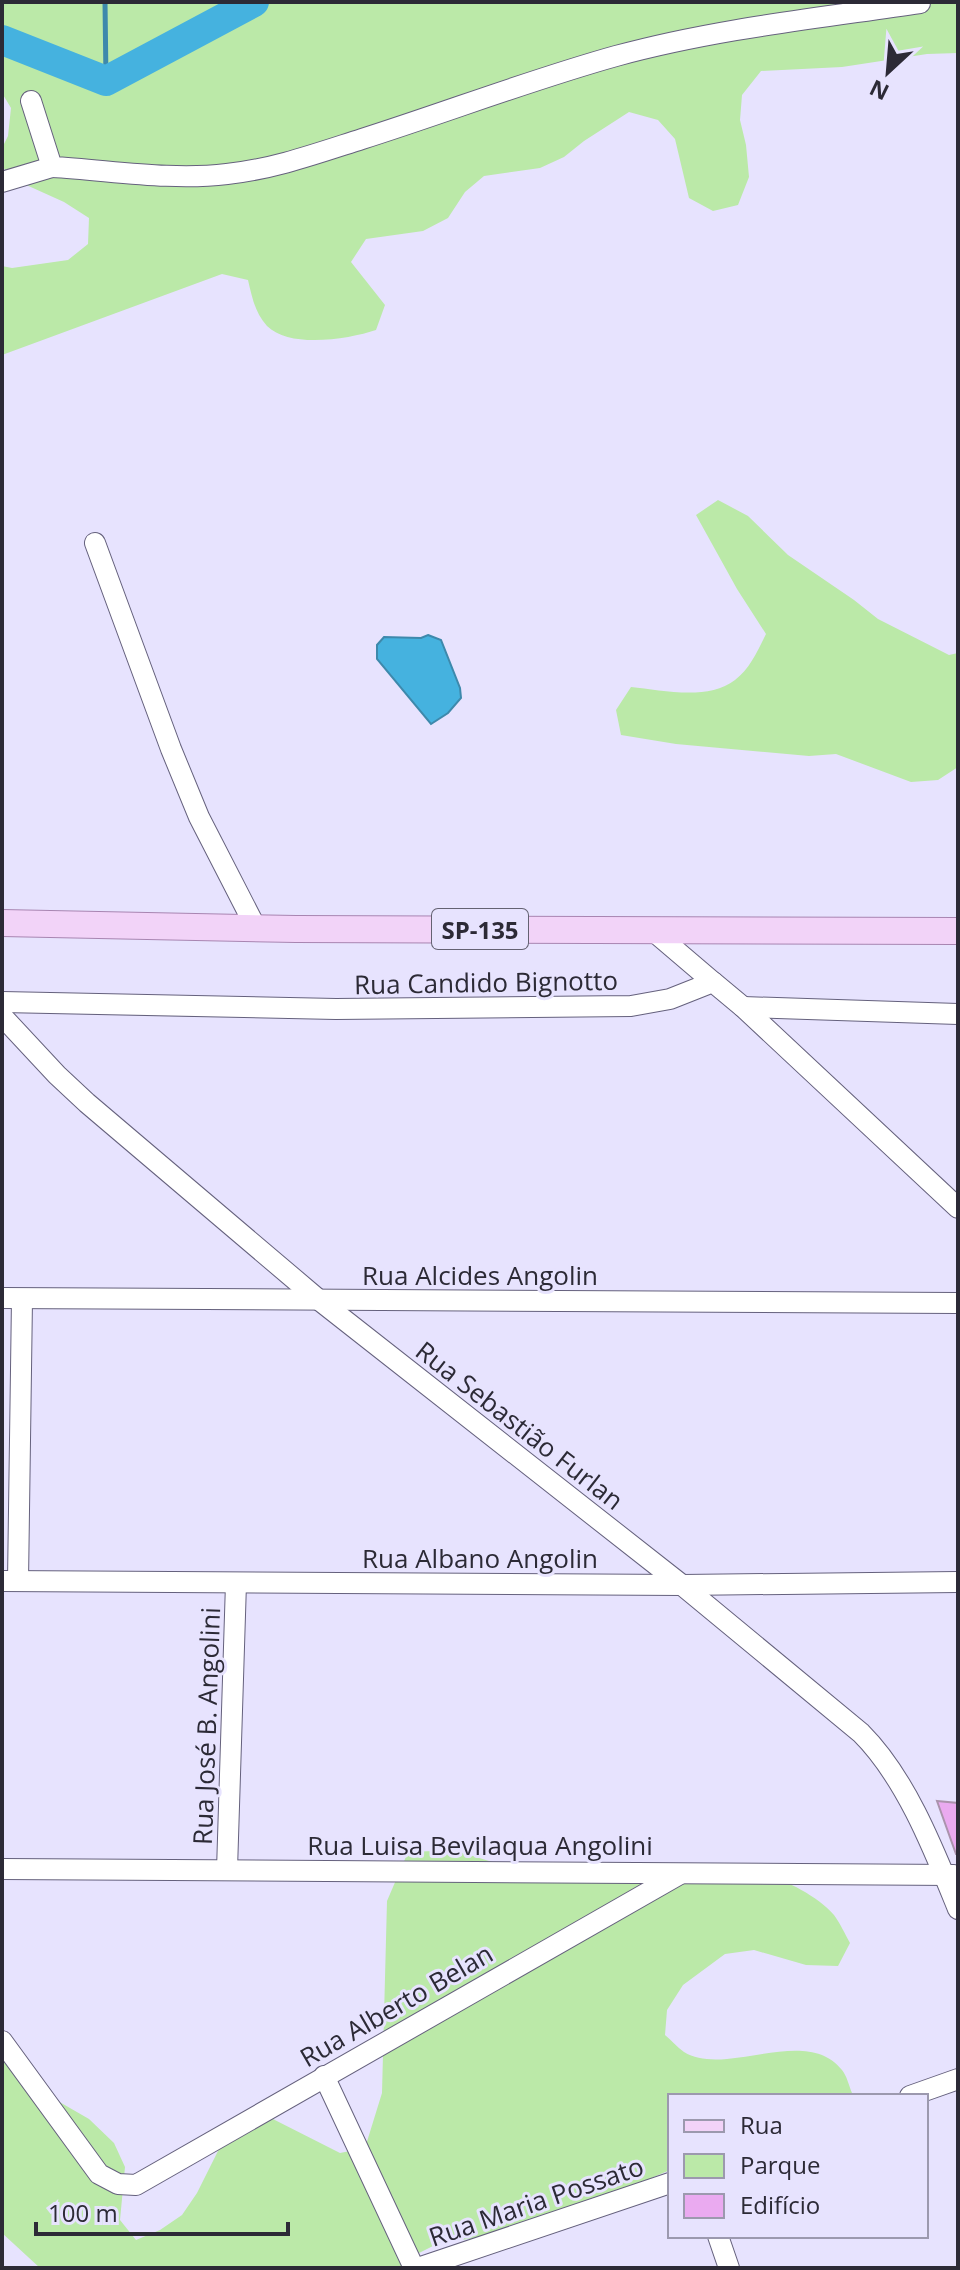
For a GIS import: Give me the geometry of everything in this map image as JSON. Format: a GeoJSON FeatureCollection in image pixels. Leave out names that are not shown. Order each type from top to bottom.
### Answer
{"type":"FeatureCollection","features":[{"type":"Feature","properties":{"kind":"main road","name":"SP-135"},"geometry":{"type":"LineString","coordinates":[[2,923],[256,928],[958,931]]}},
{"type":"Feature","properties":{"kind":"street"},"geometry":{"type":"LineString","coordinates":[[2,182],[52,167],[185,175],[249,171],[335,147],[620,55],[684,39],[920,3]]}},
{"type":"Feature","properties":{"kind":"street"},"geometry":{"type":"LineString","coordinates":[[31,101],[52,167]]}},
{"type":"Feature","properties":{"kind":"street"},"geometry":{"type":"LineString","coordinates":[[95,543],[188,790],[210,841],[256,928]]}},
{"type":"Feature","properties":{"kind":"street"},"geometry":{"type":"LineString","coordinates":[[652,930],[743,1007],[958,1208]]}},
{"type":"Feature","properties":{"kind":"street","name":"Rua Candido Bignotto"},"geometry":{"type":"LineString","coordinates":[[2,1002],[336,1009],[631,1006],[670,999],[713,982]]}},
{"type":"Feature","properties":{"kind":"street"},"geometry":{"type":"LineString","coordinates":[[743,1007],[958,1014]]}},
{"type":"Feature","properties":{"kind":"street","name":"Rua Sebastião Furlan"},"geometry":{"type":"LineString","coordinates":[[2,1016],[87,1103],[319,1300],[682,1585],[861,1733],[879,1752],[951,1875],[958,1909]]}},
{"type":"Feature","properties":{"kind":"street"},"geometry":{"type":"LineString","coordinates":[[10,1581],[12,1298]]}},
{"type":"Feature","properties":{"kind":"street","name":"Rua Alcides Angolin"},"geometry":{"type":"LineString","coordinates":[[12,1298],[958,1303]]}},
{"type":"Feature","properties":{"kind":"street","name":"Rua Albano Angolin"},"geometry":{"type":"LineString","coordinates":[[10,1581],[682,1585],[958,1582]]}},
{"type":"Feature","properties":{"kind":"street","name":"Rua José B. Angolini"},"geometry":{"type":"LineString","coordinates":[[227,1870],[236,1583]]}},
{"type":"Feature","properties":{"kind":"street","name":"Rua Luisa Bevilaqua Angolini"},"geometry":{"type":"LineString","coordinates":[[2,1869],[951,1875]]}},
{"type":"Feature","properties":{"kind":"street","name":"Rua Alberto Belan"},"geometry":{"type":"LineString","coordinates":[[2,2041],[99,2174],[118,2184],[136,2185],[683,1872]]}},
{"type":"Feature","properties":{"kind":"street"},"geometry":{"type":"LineString","coordinates":[[324,2076],[416,2268]]}},
{"type":"Feature","properties":{"kind":"street"},"geometry":{"type":"LineString","coordinates":[[916,2094],[958,2079]]}},
{"type":"Feature","properties":{"kind":"street","name":"Rua Maria Possato"},"geometry":{"type":"LineString","coordinates":[[416,2268],[668,2184]]}},
{"type":"Feature","properties":{"kind":"street"},"geometry":{"type":"LineString","coordinates":[[719,2238],[729,2268]]}},
{"type":"Feature","properties":{"kind":"green space"},"geometry":{"type":"Polygon","coordinates":[[[2,2],[958,2],[958,53],[927,54],[842,67],[761,71],[742,95],[740,120],[749,177],[738,205],[713,211],[689,198],[675,139],[658,120],[629,112],[564,157],[540,168],[484,176],[465,192],[448,218],[423,231],[366,239],[351,262],[385,305],[376,330],[320,340],[290,338],[267,326],[254,304],[248,280],[222,274],[2,355],[2,266],[12,268],[68,260],[88,244],[89,218],[64,202],[13,179],[2,166],[2,148],[8,136],[11,108],[2,93],[2,2]]]}},
{"type":"Feature","properties":{"kind":"green space"},"geometry":{"type":"Polygon","coordinates":[[[718,500],[748,516],[788,555],[878,619],[949,655],[958,653],[958,767],[938,780],[911,782],[836,754],[809,756],[676,744],[621,735],[616,710],[631,687],[698,692],[724,686],[745,670],[766,634],[696,515],[718,500]]]}},
{"type":"Feature","properties":{"kind":"green space"},"geometry":{"type":"Polygon","coordinates":[[[408,1852],[460,1852],[512,1868],[738,1863],[802,1890],[834,1915],[850,1943],[838,1966],[806,1965],[754,1950],[725,1954],[683,1985],[667,2010],[665,2035],[684,2052],[701,2058],[721,2059],[787,2051],[808,2051],[827,2057],[844,2072],[852,2094],[668,2094],[668,2171],[605,2198],[496,2236],[441,2242],[415,2255],[409,2268],[40,2268],[2,2233],[2,2038],[37,2089],[89,2119],[114,2143],[125,2167],[120,2220],[136,2240],[160,2230],[182,2215],[221,2145],[263,2114],[340,2153],[365,2148],[382,2093],[387,1901],[408,1852]]]}},
{"type":"Feature","properties":{"kind":"water"},"geometry":{"type":"Polygon","coordinates":[[[428,635],[441,640],[461,698],[448,713],[431,724],[377,659],[377,645],[384,637],[421,638],[428,635]]]}},
{"type":"Feature","properties":{"kind":"building"},"geometry":{"type":"Polygon","coordinates":[[[937,1801],[958,1803],[958,1854],[956,1854],[937,1801]]]}},
{"type":"Feature","properties":{"kind":"waterway"},"geometry":{"type":"LineString","coordinates":[[105,2],[106,81]]}},
{"type":"Feature","properties":{"kind":"waterway"},"geometry":{"type":"LineString","coordinates":[[2,40],[106,81],[254,2]]}}]}
